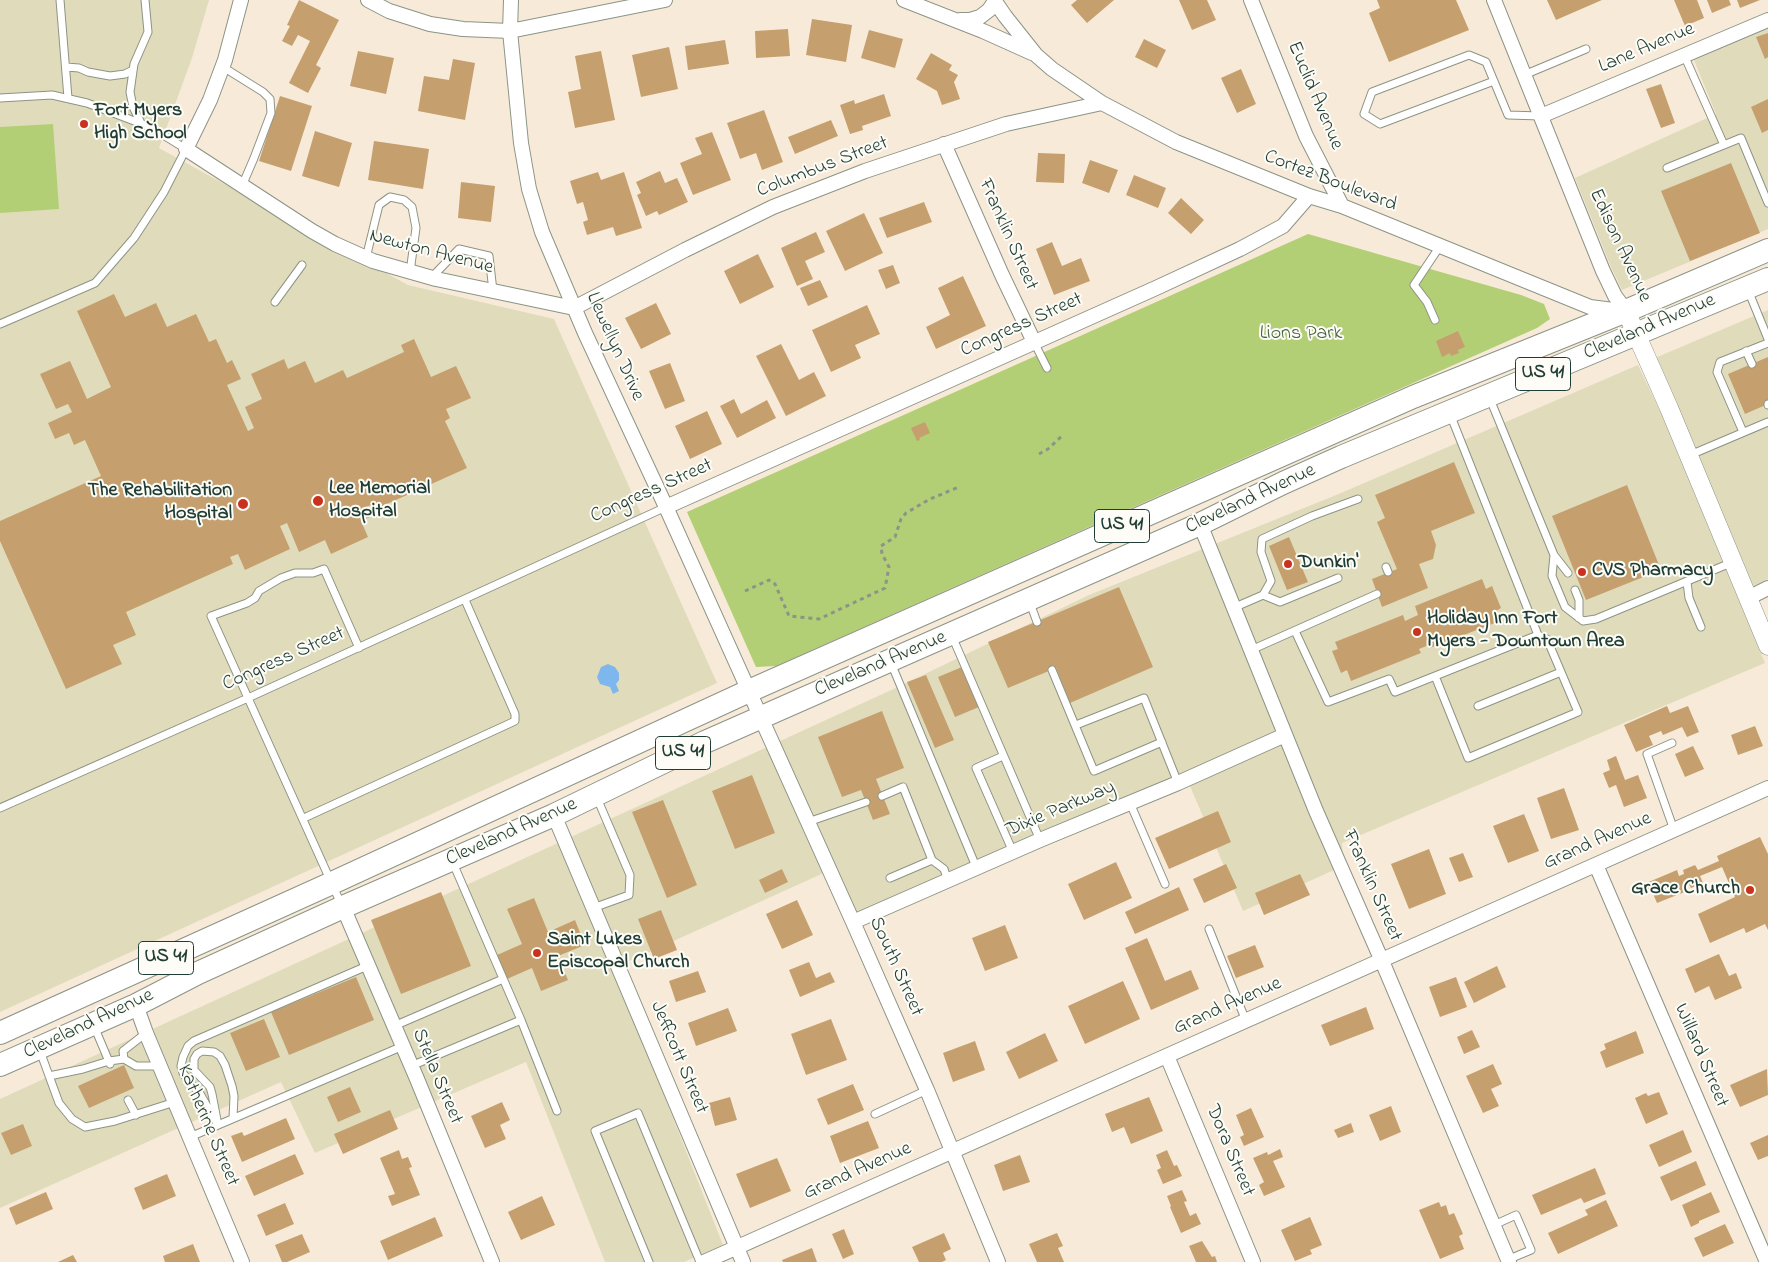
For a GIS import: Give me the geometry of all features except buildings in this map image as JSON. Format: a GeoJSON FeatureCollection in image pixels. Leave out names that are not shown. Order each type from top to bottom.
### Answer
{"type":"FeatureCollection","features":[{"type":"Feature","properties":{"kind":"main road","name":"Cleveland Avenue"},"geometry":{"type":"LineString","coordinates":[[0,1033],[749,691],[1229,478],[1412,397],[1626,311],[1768,250]]}},
{"type":"Feature","properties":{"kind":"main road","name":"Cleveland Avenue"},"geometry":{"type":"LineString","coordinates":[[0,1065],[136,1005],[198,972],[596,795],[705,742],[1200,524],[1341,457],[1768,279]]}},
{"type":"Feature","properties":{"kind":"main road"},"geometry":{"type":"LineString","coordinates":[[1200,524],[1207,509],[1229,478]]}},
{"type":"Feature","properties":{"kind":"street"},"geometry":{"type":"LineString","coordinates":[[186,149],[210,100],[223,67],[241,0]]}},
{"type":"Feature","properties":{"kind":"street"},"geometry":{"type":"LineString","coordinates":[[368,0],[389,11],[430,24],[462,29],[510,31],[665,0]]}},
{"type":"Feature","properties":{"kind":"street","name":"Llewellyn Drive"},"geometry":{"type":"LineString","coordinates":[[511,0],[510,31],[520,143],[529,189],[542,232],[574,308],[749,691]]}},
{"type":"Feature","properties":{"kind":"street","name":"Cortez Boulevard"},"geometry":{"type":"LineString","coordinates":[[904,0],[956,20],[1036,55]]}},
{"type":"Feature","properties":{"kind":"street","name":"Euclid Avenue"},"geometry":{"type":"LineString","coordinates":[[1252,0],[1306,136],[1342,206]]}},
{"type":"Feature","properties":{"kind":"street","name":"Edison Avenue"},"geometry":{"type":"LineString","coordinates":[[1494,0],[1602,271],[1615,296],[1626,311],[1669,408],[1768,646]]}},
{"type":"Feature","properties":{"kind":"street","name":"Cortez Boulevard"},"geometry":{"type":"LineString","coordinates":[[956,20],[970,20],[980,17],[989,10],[995,1],[1036,55],[1052,69],[1102,103],[1176,142],[1309,196],[1342,206],[1590,307],[1626,311]]}},
{"type":"Feature","properties":{"kind":"street","name":"Lane Avenue"},"geometry":{"type":"LineString","coordinates":[[1541,116],[1768,20]]}},
{"type":"Feature","properties":{"kind":"street","name":"Columbus Street"},"geometry":{"type":"LineString","coordinates":[[574,308],[773,207],[865,171],[1006,124],[1102,103]]}},
{"type":"Feature","properties":{"kind":"street","name":"Franklin Street"},"geometry":{"type":"LineString","coordinates":[[944,144],[1002,276],[1034,342]]}},
{"type":"Feature","properties":{"kind":"street","name":"Newton Avenue"},"geometry":{"type":"LineString","coordinates":[[186,149],[312,231],[366,258],[431,278],[574,308]]}},
{"type":"Feature","properties":{"kind":"street","name":"Congress Street"},"geometry":{"type":"LineString","coordinates":[[666,507],[1240,249],[1283,226],[1309,196]]}},
{"type":"Feature","properties":{"kind":"street","name":"Franklin Street"},"geometry":{"type":"LineString","coordinates":[[1200,524],[1316,812],[1382,961],[1494,1225],[1507,1261]]}},
{"type":"Feature","properties":{"kind":"street"},"geometry":{"type":"LineString","coordinates":[[1748,598],[1768,588]]}},
{"type":"Feature","properties":{"kind":"street","name":"South Street"},"geometry":{"type":"LineString","coordinates":[[749,691],[927,1090],[998,1262]]}},
{"type":"Feature","properties":{"kind":"street","name":"Dixie Parkway"},"geometry":{"type":"LineString","coordinates":[[853,922],[1040,840],[1178,783],[1285,735]]}},
{"type":"Feature","properties":{"kind":"street","name":"Grand Avenue"},"geometry":{"type":"LineString","coordinates":[[704,1262],[1768,788]]}},
{"type":"Feature","properties":{"kind":"street","name":"Jeffcott Street"},"geometry":{"type":"LineString","coordinates":[[554,814],[743,1262]]}},
{"type":"Feature","properties":{"kind":"street","name":"Willard Street"},"geometry":{"type":"LineString","coordinates":[[1596,865],[1767,1262]]}},
{"type":"Feature","properties":{"kind":"street","name":"Stella Street"},"geometry":{"type":"LineString","coordinates":[[343,907],[403,1046],[492,1262]]}},
{"type":"Feature","properties":{"kind":"street","name":"Katherine Street"},"geometry":{"type":"LineString","coordinates":[[136,1005],[242,1262]]}},
{"type":"Feature","properties":{"kind":"street","name":"Dora Street"},"geometry":{"type":"LineString","coordinates":[[1167,1056],[1254,1262]]}},
{"type":"Feature","properties":{"kind":"lane"},"geometry":{"type":"LineString","coordinates":[[60,0],[68,98]]}},
{"type":"Feature","properties":{"kind":"lane"},"geometry":{"type":"LineString","coordinates":[[141,123],[130,92],[133,70],[148,32],[145,0]]}},
{"type":"Feature","properties":{"kind":"lane"},"geometry":{"type":"LineString","coordinates":[[1524,75],[1586,49]]}},
{"type":"Feature","properties":{"kind":"lane"},"geometry":{"type":"LineString","coordinates":[[1494,82],[1380,124],[1364,114],[1372,92],[1470,55],[1486,62],[1508,116],[1541,116]]}},
{"type":"Feature","properties":{"kind":"lane"},"geometry":{"type":"LineString","coordinates":[[1684,55],[1724,145]]}},
{"type":"Feature","properties":{"kind":"lane"},"geometry":{"type":"LineString","coordinates":[[66,67],[79,68],[88,72],[110,76],[125,74],[133,70]]}},
{"type":"Feature","properties":{"kind":"lane"},"geometry":{"type":"LineString","coordinates":[[223,67],[263,92],[270,99],[270,112],[242,186]]}},
{"type":"Feature","properties":{"kind":"lane"},"geometry":{"type":"LineString","coordinates":[[0,98],[52,95],[87,103],[150,126],[186,149],[164,192],[134,238],[94,283],[0,324]]}},
{"type":"Feature","properties":{"kind":"lane"},"geometry":{"type":"LineString","coordinates":[[1667,168],[1741,138],[1768,203]]}},
{"type":"Feature","properties":{"kind":"lane"},"geometry":{"type":"LineString","coordinates":[[366,258],[379,206],[390,197],[404,200],[412,207],[416,228],[410,272]]}},
{"type":"Feature","properties":{"kind":"lane"},"geometry":{"type":"LineString","coordinates":[[1435,320],[1427,302],[1414,285],[1440,246]]}},
{"type":"Feature","properties":{"kind":"lane"},"geometry":{"type":"LineString","coordinates":[[431,278],[459,249],[489,256],[493,291]]}},
{"type":"Feature","properties":{"kind":"lane"},"geometry":{"type":"LineString","coordinates":[[275,302],[302,265]]}},
{"type":"Feature","properties":{"kind":"lane"},"geometry":{"type":"LineString","coordinates":[[1743,432],[1717,372],[1720,362],[1768,341],[1746,288]]}},
{"type":"Feature","properties":{"kind":"lane"},"geometry":{"type":"LineString","coordinates":[[1034,342],[1047,368]]}},
{"type":"Feature","properties":{"kind":"lane"},"geometry":{"type":"LineString","coordinates":[[1746,352],[1752,364]]}},
{"type":"Feature","properties":{"kind":"lane"},"geometry":{"type":"LineString","coordinates":[[1489,396],[1554,555],[1568,573]]}},
{"type":"Feature","properties":{"kind":"lane"},"geometry":{"type":"LineString","coordinates":[[1435,676],[1468,758],[1578,712],[1547,640],[1538,635],[1450,412]]}},
{"type":"Feature","properties":{"kind":"lane"},"geometry":{"type":"LineString","coordinates":[[1688,456],[1768,422]]}},
{"type":"Feature","properties":{"kind":"lane"},"geometry":{"type":"LineString","coordinates":[[1263,596],[1271,580],[1261,552],[1262,539],[1312,516],[1358,499]]}},
{"type":"Feature","properties":{"kind":"lane","name":"Congress Street"},"geometry":{"type":"LineString","coordinates":[[0,808],[465,600],[666,507]]}},
{"type":"Feature","properties":{"kind":"lane"},"geometry":{"type":"LineString","coordinates":[[1554,555],[1552,576],[1564,607],[1583,620],[1596,618],[1733,562]]}},
{"type":"Feature","properties":{"kind":"lane"},"geometry":{"type":"LineString","coordinates":[[343,907],[211,616],[247,603],[255,598],[260,591],[281,578],[294,573],[313,572],[324,569],[358,648]]}},
{"type":"Feature","properties":{"kind":"lane"},"geometry":{"type":"LineString","coordinates":[[1233,608],[1263,596],[1280,602],[1338,578]]}},
{"type":"Feature","properties":{"kind":"lane"},"geometry":{"type":"LineString","coordinates":[[1687,582],[1689,598],[1701,627]]}},
{"type":"Feature","properties":{"kind":"lane"},"geometry":{"type":"LineString","coordinates":[[1575,590],[1579,600],[1579,618]]}},
{"type":"Feature","properties":{"kind":"lane"},"geometry":{"type":"LineString","coordinates":[[1251,650],[1378,594]]}},
{"type":"Feature","properties":{"kind":"lane"},"geometry":{"type":"LineString","coordinates":[[304,818],[515,721],[515,714],[465,600]]}},
{"type":"Feature","properties":{"kind":"lane"},"geometry":{"type":"LineString","coordinates":[[1028,600],[1037,622]]}},
{"type":"Feature","properties":{"kind":"lane"},"geometry":{"type":"LineString","coordinates":[[1295,631],[1328,702],[1389,679],[1396,692],[1538,635]]}},
{"type":"Feature","properties":{"kind":"lane"},"geometry":{"type":"LineString","coordinates":[[951,635],[1040,840]]}},
{"type":"Feature","properties":{"kind":"lane"},"geometry":{"type":"LineString","coordinates":[[890,660],[977,869]]}},
{"type":"Feature","properties":{"kind":"lane"},"geometry":{"type":"LineString","coordinates":[[1052,670],[1094,771],[1162,742]]}},
{"type":"Feature","properties":{"kind":"lane"},"geometry":{"type":"LineString","coordinates":[[1478,706],[1561,672]]}},
{"type":"Feature","properties":{"kind":"lane"},"geometry":{"type":"LineString","coordinates":[[1076,725],[1144,698],[1178,783]]}},
{"type":"Feature","properties":{"kind":"lane"},"geometry":{"type":"LineString","coordinates":[[1672,743],[1647,754],[1674,830]]}},
{"type":"Feature","properties":{"kind":"lane"},"geometry":{"type":"LineString","coordinates":[[1003,756],[976,768],[1013,853]]}},
{"type":"Feature","properties":{"kind":"lane"},"geometry":{"type":"LineString","coordinates":[[882,796],[903,787],[932,860],[944,869],[948,881]]}},
{"type":"Feature","properties":{"kind":"lane"},"geometry":{"type":"LineString","coordinates":[[593,908],[629,895],[630,875],[596,795]]}},
{"type":"Feature","properties":{"kind":"lane"},"geometry":{"type":"LineString","coordinates":[[808,822],[863,803]]}},
{"type":"Feature","properties":{"kind":"lane"},"geometry":{"type":"LineString","coordinates":[[1130,803],[1165,884]]}},
{"type":"Feature","properties":{"kind":"lane"},"geometry":{"type":"LineString","coordinates":[[452,860],[557,1111]]}},
{"type":"Feature","properties":{"kind":"lane"},"geometry":{"type":"LineString","coordinates":[[890,878],[932,860]]}},
{"type":"Feature","properties":{"kind":"lane"},"geometry":{"type":"LineString","coordinates":[[1209,928],[1246,1021]]}},
{"type":"Feature","properties":{"kind":"lane"},"geometry":{"type":"LineString","coordinates":[[218,1125],[200,1092],[189,1082],[183,1073],[182,1057],[188,1046],[194,1041],[367,966]]}},
{"type":"Feature","properties":{"kind":"lane"},"geometry":{"type":"LineString","coordinates":[[394,1026],[503,979]]}},
{"type":"Feature","properties":{"kind":"lane"},"geometry":{"type":"LineString","coordinates":[[411,1066],[520,1020]]}},
{"type":"Feature","properties":{"kind":"lane"},"geometry":{"type":"LineString","coordinates":[[93,1023],[110,1063]]}},
{"type":"Feature","properties":{"kind":"lane"},"geometry":{"type":"LineString","coordinates":[[124,1059],[123,1051],[146,1033]]}},
{"type":"Feature","properties":{"kind":"lane"},"geometry":{"type":"LineString","coordinates":[[190,1137],[403,1046]]}},
{"type":"Feature","properties":{"kind":"lane"},"geometry":{"type":"LineString","coordinates":[[39,1048],[59,1103],[72,1119],[85,1127],[136,1115],[175,1102]]}},
{"type":"Feature","properties":{"kind":"lane"},"geometry":{"type":"LineString","coordinates":[[218,1125],[212,1094],[204,1080],[194,1070],[194,1059],[202,1051],[214,1052],[220,1056],[225,1066],[234,1096],[233,1118]]}},
{"type":"Feature","properties":{"kind":"lane"},"geometry":{"type":"LineString","coordinates":[[49,1076],[124,1059],[136,1066],[160,1066]]}},
{"type":"Feature","properties":{"kind":"lane"},"geometry":{"type":"LineString","coordinates":[[875,1114],[927,1090]]}},
{"type":"Feature","properties":{"kind":"lane"},"geometry":{"type":"LineString","coordinates":[[128,1100],[136,1115]]}},
{"type":"Feature","properties":{"kind":"lane"},"geometry":{"type":"LineString","coordinates":[[650,1262],[595,1132],[638,1113],[700,1262]]}},
{"type":"Feature","properties":{"kind":"lane"},"geometry":{"type":"LineString","coordinates":[[1494,1225],[1516,1214],[1531,1250],[1507,1261]]}},
{"type":"Feature","properties":{"kind":"path"},"geometry":{"type":"LineString","coordinates":[[1039,454],[1048,449],[1063,435]]}},
{"type":"Feature","properties":{"kind":"path"},"geometry":{"type":"LineString","coordinates":[[745,591],[769,580],[775,584],[789,616],[819,619],[885,588],[889,567],[882,554],[882,546],[895,537],[901,519],[906,512],[930,499],[959,487]]}},
{"type":"Feature","properties":{"kind":"shaded area","name":"Lee Memorial Hospital"},"geometry":{"type":"Polygon","coordinates":[[[0,0],[209,0],[192,58],[159,148],[408,285],[554,319],[717,683],[0,1012],[0,0]]]}},
{"type":"Feature","properties":{"kind":"shaded area"},"geometry":{"type":"Polygon","coordinates":[[[1768,29],[1768,229],[1622,290],[1575,178],[1716,114],[1694,60],[1768,29]]]}},
{"type":"Feature","properties":{"kind":"shaded area"},"geometry":{"type":"Polygon","coordinates":[[[1768,310],[1768,579],[1753,586],[1677,404],[1655,358],[1768,310]]]}},
{"type":"Feature","properties":{"kind":"shaded area"},"geometry":{"type":"Polygon","coordinates":[[[1638,365],[1660,411],[1765,663],[1342,843],[1343,866],[1243,911],[1190,786],[849,927],[826,872],[614,968],[723,1245],[684,1262],[605,1262],[526,1062],[315,1153],[281,1082],[0,1208],[0,1099],[900,686],[1089,595],[1341,493],[1638,365]]]}},
{"type":"Feature","properties":{"kind":"green space"},"geometry":{"type":"Polygon","coordinates":[[[53,124],[59,209],[0,213],[0,127],[53,124]]]}},
{"type":"Feature","properties":{"kind":"green space","name":"Lions Park"},"geometry":{"type":"Polygon","coordinates":[[[1308,234],[1521,295],[1544,304],[1550,319],[1537,328],[776,666],[756,667],[687,512],[1308,234]]]}},
{"type":"Feature","properties":{"kind":"water"},"geometry":{"type":"Polygon","coordinates":[[[608,664],[615,667],[619,673],[619,680],[616,684],[619,691],[613,694],[610,687],[600,684],[597,677],[601,667],[608,664]]]}},
{"type":"Feature","properties":{"kind":"place","name":"Fort Myers High School"},"geometry":{"type":"Point","coordinates":[84,124]}},
{"type":"Feature","properties":{"kind":"place","name":"Lee Memorial Hospital"},"geometry":{"type":"Point","coordinates":[318,501]}},
{"type":"Feature","properties":{"kind":"place","name":"The Rehabilitation Hospital"},"geometry":{"type":"Point","coordinates":[243,504]}},
{"type":"Feature","properties":{"kind":"place","name":"Dunkin'"},"geometry":{"type":"Point","coordinates":[1288,564]}},
{"type":"Feature","properties":{"kind":"place","name":"CVS Pharmacy"},"geometry":{"type":"Point","coordinates":[1582,572]}},
{"type":"Feature","properties":{"kind":"place","name":"Holiday Inn Fort Myers - Downtown Area"},"geometry":{"type":"Point","coordinates":[1417,632]}},
{"type":"Feature","properties":{"kind":"place","name":"Grace Church"},"geometry":{"type":"Point","coordinates":[1750,890]}},
{"type":"Feature","properties":{"kind":"place","name":"Saint Lukes Episcopal Church"},"geometry":{"type":"Point","coordinates":[537,953]}}]}
